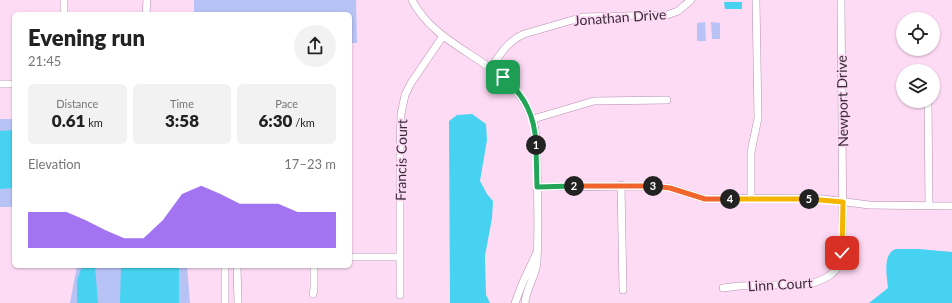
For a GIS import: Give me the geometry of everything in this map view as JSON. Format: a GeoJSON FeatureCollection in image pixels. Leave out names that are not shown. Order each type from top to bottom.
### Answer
{"type":"FeatureCollection","features":[{"type":"Feature","properties":{"kind":"street"},"geometry":{"type":"LineString","coordinates":[[64,0],[64,12]]}},
{"type":"Feature","properties":{"kind":"street"},"geometry":{"type":"LineString","coordinates":[[146,12],[147,0]]}},
{"type":"Feature","properties":{"kind":"street"},"geometry":{"type":"LineString","coordinates":[[412,0],[420,15],[443,36],[512,85],[519,92],[533,120],[536,134],[538,241],[536,269],[514,303]]}},
{"type":"Feature","properties":{"kind":"street","name":"Jonathan Drive"},"geometry":{"type":"LineString","coordinates":[[490,68],[508,45],[524,34],[583,17],[667,15],[678,11],[690,0]]}},
{"type":"Feature","properties":{"kind":"street"},"geometry":{"type":"LineString","coordinates":[[751,199],[751,152],[758,118],[756,0]]}},
{"type":"Feature","properties":{"kind":"street","name":"Newport Drive"},"geometry":{"type":"LineString","coordinates":[[841,0],[843,202]]}},
{"type":"Feature","properties":{"kind":"street","name":"Francis Court"},"geometry":{"type":"LineString","coordinates":[[400,295],[400,123],[402,104],[411,83],[443,36]]}},
{"type":"Feature","properties":{"kind":"street"},"geometry":{"type":"LineString","coordinates":[[0,84],[12,84]]}},
{"type":"Feature","properties":{"kind":"street"},"geometry":{"type":"LineString","coordinates":[[533,120],[594,101],[668,100]]}},
{"type":"Feature","properties":{"kind":"street"},"geometry":{"type":"LineString","coordinates":[[928,108],[929,206]]}},
{"type":"Feature","properties":{"kind":"street"},"geometry":{"type":"LineString","coordinates":[[622,185],[623,290]]}},
{"type":"Feature","properties":{"kind":"street"},"geometry":{"type":"LineString","coordinates":[[537,187],[622,185],[663,187],[705,199],[795,198],[823,199],[878,206],[952,206]]}},
{"type":"Feature","properties":{"kind":"street","name":"Linn Court"},"geometry":{"type":"LineString","coordinates":[[723,288],[739,286],[809,284],[826,279],[834,272],[841,258],[843,247],[843,202]]}},
{"type":"Feature","properties":{"kind":"street"},"geometry":{"type":"LineString","coordinates":[[352,257],[400,257]]}},
{"type":"Feature","properties":{"kind":"street"},"geometry":{"type":"LineString","coordinates":[[224,268],[226,303]]}},
{"type":"Feature","properties":{"kind":"street"},"geometry":{"type":"LineString","coordinates":[[237,268],[238,303]]}},
{"type":"Feature","properties":{"kind":"street"},"geometry":{"type":"LineString","coordinates":[[313,294],[314,268]]}},
{"type":"Feature","properties":{"kind":"street"},"geometry":{"type":"LineString","coordinates":[[523,291],[525,303]]}},
{"type":"Feature","properties":{"kind":"shaded area"},"geometry":{"type":"Polygon","coordinates":[[[194,0],[356,0],[357,43],[352,43],[352,12],[194,12],[194,0]]]}},
{"type":"Feature","properties":{"kind":"shaded area"},"geometry":{"type":"Polygon","coordinates":[[[724,2],[742,2],[742,9],[725,9],[724,2]]]}},
{"type":"Feature","properties":{"kind":"shaded area"},"geometry":{"type":"Polygon","coordinates":[[[705,22],[706,41],[697,41],[697,23],[705,22]]]}},
{"type":"Feature","properties":{"kind":"shaded area"},"geometry":{"type":"Polygon","coordinates":[[[711,22],[720,23],[720,39],[712,39],[711,22]]]}},
{"type":"Feature","properties":{"kind":"shaded area"},"geometry":{"type":"Polygon","coordinates":[[[472,114],[486,124],[487,140],[480,181],[487,194],[493,201],[492,218],[485,256],[486,295],[490,303],[450,303],[449,121],[457,115],[472,114]]]}},
{"type":"Feature","properties":{"kind":"shaded area"},"geometry":{"type":"Polygon","coordinates":[[[0,119],[12,119],[12,207],[0,207],[0,119]]]}},
{"type":"Feature","properties":{"kind":"shaded area"},"geometry":{"type":"Polygon","coordinates":[[[12,130],[12,188],[0,189],[0,131],[12,130]]]}},
{"type":"Feature","properties":{"kind":"shaded area"},"geometry":{"type":"Polygon","coordinates":[[[896,249],[919,249],[952,252],[952,303],[869,303],[888,288],[886,272],[887,260],[892,251],[896,249]]]}},
{"type":"Feature","properties":{"kind":"shaded area"},"geometry":{"type":"Polygon","coordinates":[[[77,268],[187,268],[190,303],[70,303],[77,268]]]}},
{"type":"Feature","properties":{"kind":"shaded area"},"geometry":{"type":"Polygon","coordinates":[[[81,268],[95,268],[98,303],[77,303],[77,280],[81,268]]]}},
{"type":"Feature","properties":{"kind":"shaded area"},"geometry":{"type":"Polygon","coordinates":[[[121,268],[179,268],[179,303],[120,303],[121,268]]]}},
{"type":"Feature","properties":{"kind":"route"},"geometry":{"type":"LineString","coordinates":[[503,77],[519,92],[533,120],[536,134],[537,187],[638,185],[670,188],[705,199],[795,198],[823,199],[843,202],[842,253]]}}]}
